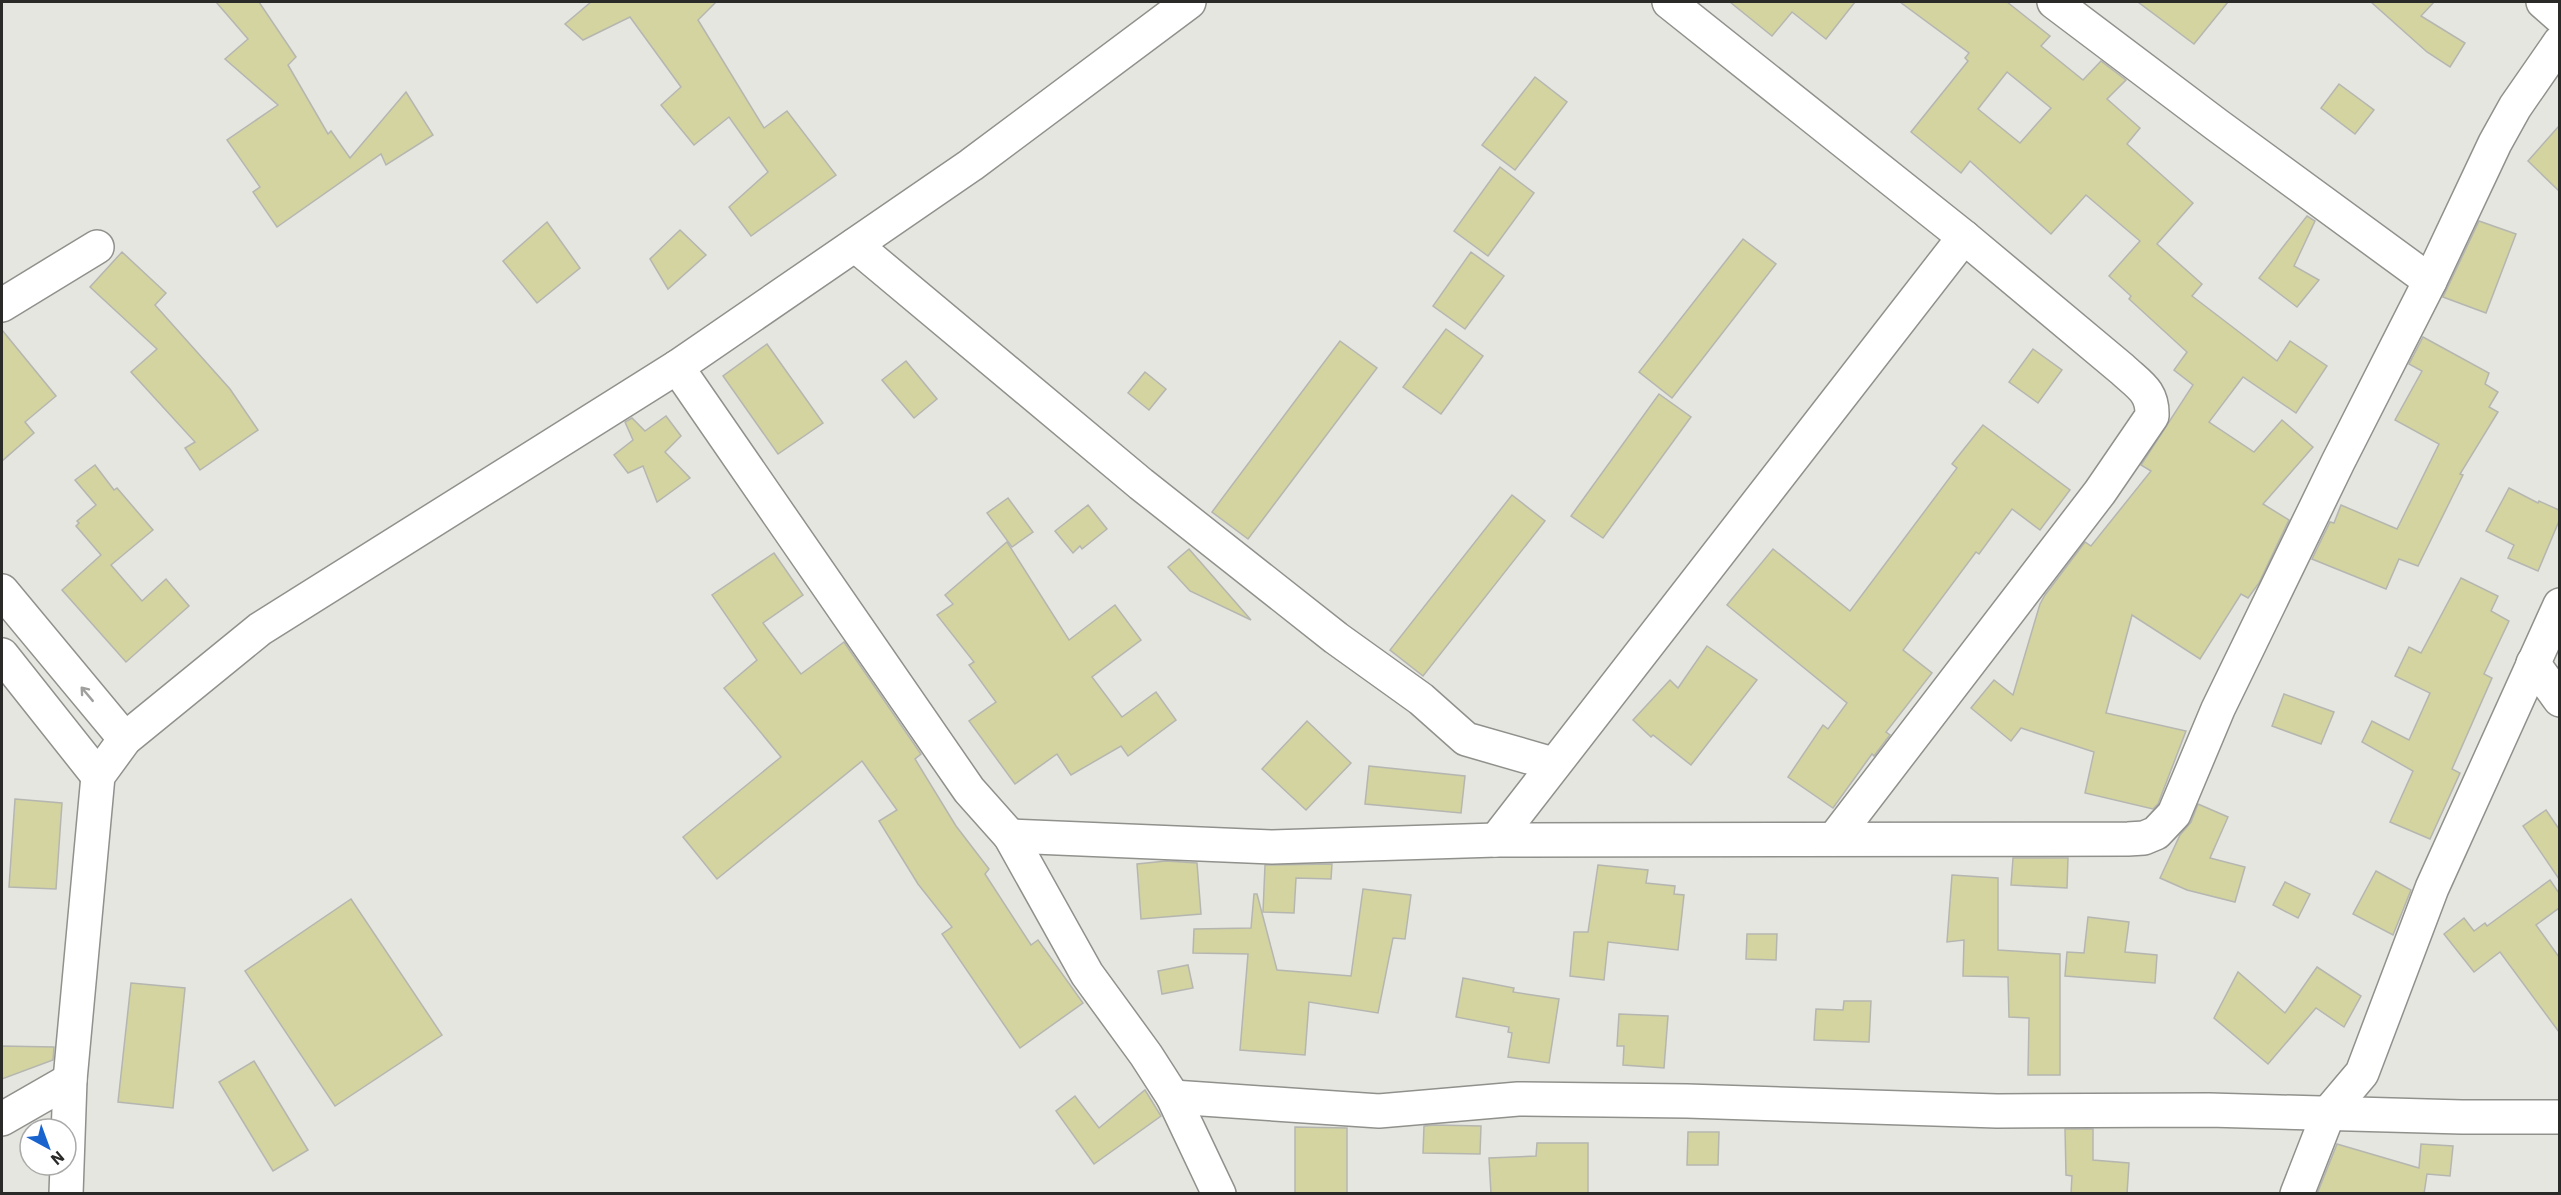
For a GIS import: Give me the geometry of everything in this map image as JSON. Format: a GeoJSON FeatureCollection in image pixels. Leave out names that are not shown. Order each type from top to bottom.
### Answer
{"type":"FeatureCollection","features":[{"type":"Feature","properties":{"kind":"street"},"geometry":{"type":"LineString","coordinates":[[66,1194],[70,1080],[99,776],[125,739],[260,629],[676,367],[972,165],[1189,2]]}},
{"type":"Feature","properties":{"kind":"street"},"geometry":{"type":"LineString","coordinates":[[1669,2],[1964,237],[2147,392],[2152,402],[2152,416],[2100,492],[1834,839]]}},
{"type":"Feature","properties":{"kind":"street"},"geometry":{"type":"LineString","coordinates":[[2054,2],[2430,281]]}},
{"type":"Feature","properties":{"kind":"street"},"geometry":{"type":"LineString","coordinates":[[2543,2],[2559,17]]}},
{"type":"Feature","properties":{"kind":"street"},"geometry":{"type":"LineString","coordinates":[[1010,836],[1272,848],[1496,840],[2128,838],[2144,837],[2156,833],[2174,814],[2218,709],[2338,462],[2430,281],[2495,142],[2515,107],[2559,42]]}},
{"type":"Feature","properties":{"kind":"street"},"geometry":{"type":"LineString","coordinates":[[1496,840],[1964,237]]}},
{"type":"Feature","properties":{"kind":"street"},"geometry":{"type":"LineString","coordinates":[[855,245],[1141,484],[1336,638],[1421,699],[1466,739],[1553,764]]}},
{"type":"Feature","properties":{"kind":"street"},"geometry":{"type":"LineString","coordinates":[[2,305],[97,247]]}},
{"type":"Feature","properties":{"kind":"street"},"geometry":{"type":"LineString","coordinates":[[676,367],[969,790],[1010,836],[1088,974],[1173,1096],[1219,1194]]}},
{"type":"Feature","properties":{"kind":"street"},"geometry":{"type":"LineString","coordinates":[[2,591],[125,739]]}},
{"type":"Feature","properties":{"kind":"street"},"geometry":{"type":"LineString","coordinates":[[2297,1194],[2329,1112],[2362,1073],[2432,888],[2559,605]]}},
{"type":"Feature","properties":{"kind":"street"},"geometry":{"type":"LineString","coordinates":[[2,656],[99,776]]}},
{"type":"Feature","properties":{"kind":"street"},"geometry":{"type":"LineString","coordinates":[[2533,663],[2559,700]]}},
{"type":"Feature","properties":{"kind":"street"},"geometry":{"type":"LineString","coordinates":[[2,1119],[70,1080]]}},
{"type":"Feature","properties":{"kind":"street"},"geometry":{"type":"LineString","coordinates":[[1173,1096],[1379,1111],[1529,1100],[1687,1101],[1997,1112],[2329,1112],[2462,1117],[2559,1117]]}},
{"type":"Feature","properties":{"kind":"building"},"geometry":{"type":"Polygon","coordinates":[[[216,2],[259,2],[296,57],[288,65],[328,134],[331,131],[350,158],[406,92],[433,135],[386,165],[381,154],[277,227],[253,192],[260,187],[227,140],[278,105],[225,59],[248,39],[216,2]]]}},
{"type":"Feature","properties":{"kind":"building"},"geometry":{"type":"Polygon","coordinates":[[[591,2],[716,2],[698,20],[764,128],[787,111],[836,175],[751,236],[729,207],[768,172],[729,117],[694,145],[661,105],[681,87],[630,17],[583,40],[565,24],[591,2]]]}},
{"type":"Feature","properties":{"kind":"building"},"geometry":{"type":"Polygon","coordinates":[[[1730,2],[1855,2],[1826,39],[1792,12],[1772,36],[1730,2]]]}},
{"type":"Feature","properties":{"kind":"building"},"geometry":{"type":"Polygon","coordinates":[[[1900,2],[2007,2],[2050,36],[2041,46],[2083,80],[2101,61],[2126,80],[2107,99],[2140,128],[2127,144],[2193,203],[2157,244],[2202,284],[2192,296],[2277,361],[2290,341],[2327,366],[2296,413],[2243,377],[2209,422],[2254,452],[2282,420],[2313,447],[2263,504],[2289,520],[2259,583],[2248,598],[2241,594],[2200,659],[2132,615],[2106,713],[2186,731],[2158,804],[2153,809],[2085,793],[2094,752],[2021,728],[2011,741],[1971,708],[1994,680],[2013,695],[2040,604],[2045,595],[2085,542],[2091,546],[2151,471],[2141,465],[2193,385],[2174,370],[2187,352],[2129,299],[2131,296],[2109,276],[2140,241],[2086,195],[2051,234],[1970,161],[1961,173],[1911,132],[1968,61],[1965,58],[1969,53],[1900,2]],[[2007,72],[1978,109],[2020,143],[2051,108],[2007,72]]]}},
{"type":"Feature","properties":{"kind":"building"},"geometry":{"type":"Polygon","coordinates":[[[2138,2],[2228,2],[2194,44],[2138,2]]]}},
{"type":"Feature","properties":{"kind":"building"},"geometry":{"type":"Polygon","coordinates":[[[2371,2],[2434,2],[2421,16],[2465,43],[2450,67],[2427,52],[2371,2]]]}},
{"type":"Feature","properties":{"kind":"building"},"geometry":{"type":"Polygon","coordinates":[[[1535,77],[1567,102],[1515,170],[1482,145],[1535,77]]]}},
{"type":"Feature","properties":{"kind":"building"},"geometry":{"type":"Polygon","coordinates":[[[2339,84],[2374,110],[2355,134],[2321,108],[2339,84]]]}},
{"type":"Feature","properties":{"kind":"building"},"geometry":{"type":"Polygon","coordinates":[[[2559,126],[2559,191],[2528,161],[2559,126]]]}},
{"type":"Feature","properties":{"kind":"building"},"geometry":{"type":"Polygon","coordinates":[[[1500,167],[1534,193],[1488,256],[1454,231],[1500,167]]]}},
{"type":"Feature","properties":{"kind":"building"},"geometry":{"type":"Polygon","coordinates":[[[2307,216],[2315,221],[2294,266],[2319,280],[2297,307],[2259,278],[2307,216]]]}},
{"type":"Feature","properties":{"kind":"building"},"geometry":{"type":"Polygon","coordinates":[[[2479,221],[2516,234],[2486,313],[2443,297],[2479,221]]]}},
{"type":"Feature","properties":{"kind":"building"},"geometry":{"type":"Polygon","coordinates":[[[547,222],[580,268],[537,303],[503,261],[547,222]]]}},
{"type":"Feature","properties":{"kind":"building"},"geometry":{"type":"Polygon","coordinates":[[[680,230],[706,255],[668,289],[650,259],[680,230]]]}},
{"type":"Feature","properties":{"kind":"building"},"geometry":{"type":"Polygon","coordinates":[[[1743,239],[1776,264],[1672,398],[1639,372],[1743,239]]]}},
{"type":"Feature","properties":{"kind":"building"},"geometry":{"type":"Polygon","coordinates":[[[122,252],[166,293],[155,305],[230,389],[258,430],[200,470],[185,448],[195,442],[131,372],[157,349],[90,287],[122,252]]]}},
{"type":"Feature","properties":{"kind":"building"},"geometry":{"type":"Polygon","coordinates":[[[1471,252],[1504,276],[1465,329],[1433,306],[1471,252]]]}},
{"type":"Feature","properties":{"kind":"building"},"geometry":{"type":"Polygon","coordinates":[[[1446,329],[1483,356],[1441,414],[1403,387],[1446,329]]]}},
{"type":"Feature","properties":{"kind":"building"},"geometry":{"type":"Polygon","coordinates":[[[2,330],[56,396],[25,422],[34,433],[2,461],[2,330]]]}},
{"type":"Feature","properties":{"kind":"building"},"geometry":{"type":"Polygon","coordinates":[[[2423,337],[2489,373],[2485,384],[2498,392],[2489,407],[2498,412],[2460,474],[2463,475],[2418,566],[2399,559],[2386,589],[2312,559],[2330,522],[2334,523],[2341,505],[2397,529],[2439,444],[2395,420],[2422,371],[2409,364],[2423,337]]]}},
{"type":"Feature","properties":{"kind":"building"},"geometry":{"type":"Polygon","coordinates":[[[1340,341],[1377,368],[1248,539],[1212,512],[1340,341]]]}},
{"type":"Feature","properties":{"kind":"building"},"geometry":{"type":"Polygon","coordinates":[[[767,344],[823,423],[778,454],[723,376],[767,344]]]}},
{"type":"Feature","properties":{"kind":"building"},"geometry":{"type":"Polygon","coordinates":[[[2033,349],[2062,370],[2038,403],[2009,382],[2033,349]]]}},
{"type":"Feature","properties":{"kind":"building"},"geometry":{"type":"Polygon","coordinates":[[[906,361],[937,399],[914,418],[882,380],[906,361]]]}},
{"type":"Feature","properties":{"kind":"building"},"geometry":{"type":"Polygon","coordinates":[[[1145,372],[1166,389],[1149,410],[1128,393],[1145,372]]]}},
{"type":"Feature","properties":{"kind":"building"},"geometry":{"type":"Polygon","coordinates":[[[1659,394],[1691,417],[1603,538],[1571,516],[1659,394]]]}},
{"type":"Feature","properties":{"kind":"building"},"geometry":{"type":"Polygon","coordinates":[[[666,416],[681,436],[665,452],[690,478],[657,502],[643,466],[628,473],[614,455],[633,440],[625,422],[632,418],[645,431],[666,416]]]}},
{"type":"Feature","properties":{"kind":"building"},"geometry":{"type":"Polygon","coordinates":[[[1983,425],[2070,490],[2040,530],[2012,509],[1979,554],[1976,552],[1903,650],[1932,673],[1886,732],[1890,735],[1874,756],[1872,754],[1833,808],[1788,777],[1823,725],[1828,729],[1847,703],[1727,605],[1773,549],[1850,611],[1957,468],[1952,464],[1983,425]]]}},
{"type":"Feature","properties":{"kind":"building"},"geometry":{"type":"Polygon","coordinates":[[[95,465],[114,490],[117,488],[153,530],[111,565],[142,601],[166,579],[189,606],[126,662],[62,590],[101,555],[76,526],[79,523],[77,521],[96,505],[75,480],[95,465]]]}},
{"type":"Feature","properties":{"kind":"building"},"geometry":{"type":"Polygon","coordinates":[[[2509,488],[2538,503],[2539,501],[2559,510],[2559,521],[2538,571],[2508,558],[2514,545],[2486,531],[2509,488]]]}},
{"type":"Feature","properties":{"kind":"building"},"geometry":{"type":"Polygon","coordinates":[[[1512,495],[1545,521],[1423,676],[1390,650],[1512,495]]]}},
{"type":"Feature","properties":{"kind":"building"},"geometry":{"type":"Polygon","coordinates":[[[1008,498],[1033,532],[1012,547],[987,513],[1008,498]]]}},
{"type":"Feature","properties":{"kind":"building"},"geometry":{"type":"Polygon","coordinates":[[[1088,505],[1107,529],[1082,549],[1080,546],[1073,553],[1055,531],[1088,505]]]}},
{"type":"Feature","properties":{"kind":"building"},"geometry":{"type":"Polygon","coordinates":[[[1007,542],[1069,640],[1115,605],[1141,640],[1092,677],[1122,717],[1156,692],[1176,720],[1128,756],[1121,746],[1071,775],[1057,754],[1015,784],[969,721],[996,702],[969,665],[974,662],[937,615],[953,604],[945,595],[1007,542]]]}},
{"type":"Feature","properties":{"kind":"building"},"geometry":{"type":"Polygon","coordinates":[[[1189,549],[1251,620],[1190,591],[1168,567],[1189,549]]]}},
{"type":"Feature","properties":{"kind":"building"},"geometry":{"type":"Polygon","coordinates":[[[774,553],[803,595],[763,623],[801,674],[844,642],[921,754],[915,759],[956,826],[989,869],[985,874],[1031,945],[1038,940],[1083,1003],[1020,1048],[942,934],[952,927],[918,884],[879,821],[897,810],[862,761],[717,879],[683,837],[781,757],[724,688],[757,660],[712,595],[774,553]]]}},
{"type":"Feature","properties":{"kind":"building"},"geometry":{"type":"Polygon","coordinates":[[[2461,578],[2498,596],[2491,611],[2509,621],[2484,674],[2492,678],[2452,769],[2460,773],[2430,839],[2390,822],[2413,771],[2362,742],[2372,721],[2409,740],[2430,693],[2395,676],[2409,647],[2421,653],[2461,578]]]}},
{"type":"Feature","properties":{"kind":"building"},"geometry":{"type":"Polygon","coordinates":[[[1707,646],[1757,680],[1691,765],[1653,735],[1651,737],[1633,720],[1670,680],[1678,688],[1707,646]]]}},
{"type":"Feature","properties":{"kind":"building"},"geometry":{"type":"Polygon","coordinates":[[[2284,694],[2334,712],[2321,744],[2272,726],[2284,694]]]}},
{"type":"Feature","properties":{"kind":"building"},"geometry":{"type":"Polygon","coordinates":[[[1307,721],[1351,763],[1306,810],[1262,769],[1307,721]]]}},
{"type":"Feature","properties":{"kind":"building"},"geometry":{"type":"Polygon","coordinates":[[[1369,766],[1465,776],[1461,813],[1365,804],[1369,766]]]}},
{"type":"Feature","properties":{"kind":"building"},"geometry":{"type":"Polygon","coordinates":[[[15,799],[62,803],[56,889],[9,887],[15,799]]]}},
{"type":"Feature","properties":{"kind":"building"},"geometry":{"type":"Polygon","coordinates":[[[2198,804],[2228,817],[2210,858],[2245,867],[2235,902],[2187,890],[2160,878],[2180,835],[2191,822],[2198,804]]]}},
{"type":"Feature","properties":{"kind":"building"},"geometry":{"type":"Polygon","coordinates":[[[2546,810],[2559,829],[2559,879],[2523,826],[2546,810]]]}},
{"type":"Feature","properties":{"kind":"building"},"geometry":{"type":"Polygon","coordinates":[[[2013,858],[2068,858],[2067,888],[2011,885],[2013,858]]]}},
{"type":"Feature","properties":{"kind":"building"},"geometry":{"type":"Polygon","coordinates":[[[1166,861],[1197,863],[1201,914],[1141,919],[1137,864],[1166,861]]]}},
{"type":"Feature","properties":{"kind":"building"},"geometry":{"type":"Polygon","coordinates":[[[1332,864],[1331,879],[1296,878],[1294,913],[1263,912],[1265,865],[1332,864]]]}},
{"type":"Feature","properties":{"kind":"building"},"geometry":{"type":"Polygon","coordinates":[[[1598,865],[1648,870],[1646,883],[1675,886],[1674,894],[1684,895],[1678,950],[1608,942],[1604,980],[1570,976],[1574,932],[1588,932],[1598,865]]]}},
{"type":"Feature","properties":{"kind":"building"},"geometry":{"type":"Polygon","coordinates":[[[2376,871],[2411,890],[2393,935],[2353,914],[2376,871]]]}},
{"type":"Feature","properties":{"kind":"building"},"geometry":{"type":"Polygon","coordinates":[[[1952,875],[1998,878],[1998,950],[2060,954],[2060,1075],[2028,1075],[2029,1018],[2009,1017],[2008,977],[1963,976],[1964,940],[1947,942],[1952,875]]]}},
{"type":"Feature","properties":{"kind":"building"},"geometry":{"type":"Polygon","coordinates":[[[2550,880],[2559,893],[2559,908],[2536,925],[2559,957],[2559,1032],[2500,952],[2474,972],[2444,934],[2464,918],[2474,931],[2485,923],[2487,926],[2550,880]]]}},
{"type":"Feature","properties":{"kind":"building"},"geometry":{"type":"Polygon","coordinates":[[[2285,882],[2310,894],[2298,918],[2273,905],[2285,882]]]}},
{"type":"Feature","properties":{"kind":"building"},"geometry":{"type":"Polygon","coordinates":[[[1363,889],[1411,895],[1405,939],[1393,938],[1378,1013],[1309,1002],[1305,1055],[1240,1050],[1248,954],[1193,953],[1194,929],[1251,928],[1254,894],[1257,894],[1277,970],[1351,976],[1363,889]]]}},
{"type":"Feature","properties":{"kind":"building"},"geometry":{"type":"Polygon","coordinates":[[[351,899],[442,1035],[335,1106],[245,971],[351,899]]]}},
{"type":"Feature","properties":{"kind":"building"},"geometry":{"type":"Polygon","coordinates":[[[2088,917],[2129,922],[2125,952],[2157,955],[2155,983],[2065,976],[2067,952],[2084,953],[2088,917]]]}},
{"type":"Feature","properties":{"kind":"building"},"geometry":{"type":"Polygon","coordinates":[[[1747,934],[1777,934],[1776,960],[1746,959],[1747,934]]]}},
{"type":"Feature","properties":{"kind":"building"},"geometry":{"type":"Polygon","coordinates":[[[1188,965],[1193,988],[1162,994],[1158,971],[1188,965]]]}},
{"type":"Feature","properties":{"kind":"building"},"geometry":{"type":"Polygon","coordinates":[[[2317,967],[2361,996],[2344,1027],[2316,1008],[2268,1064],[2214,1018],[2238,972],[2285,1013],[2317,967]]]}},
{"type":"Feature","properties":{"kind":"building"},"geometry":{"type":"Polygon","coordinates":[[[1463,978],[1514,988],[1513,992],[1559,999],[1549,1063],[1508,1057],[1512,1033],[1508,1032],[1509,1027],[1456,1017],[1463,978]]]}},
{"type":"Feature","properties":{"kind":"building"},"geometry":{"type":"Polygon","coordinates":[[[131,983],[185,988],[173,1108],[118,1102],[131,983]]]}},
{"type":"Feature","properties":{"kind":"building"},"geometry":{"type":"Polygon","coordinates":[[[1844,1001],[1871,1001],[1869,1042],[1814,1040],[1816,1009],[1843,1010],[1844,1001]]]}},
{"type":"Feature","properties":{"kind":"building"},"geometry":{"type":"Polygon","coordinates":[[[1619,1014],[1668,1016],[1664,1068],[1623,1065],[1624,1046],[1617,1046],[1619,1014]]]}},
{"type":"Feature","properties":{"kind":"building"},"geometry":{"type":"Polygon","coordinates":[[[2,1046],[54,1047],[53,1060],[2,1079],[2,1046]]]}},
{"type":"Feature","properties":{"kind":"building"},"geometry":{"type":"Polygon","coordinates":[[[254,1061],[308,1150],[273,1171],[219,1082],[254,1061]]]}},
{"type":"Feature","properties":{"kind":"building"},"geometry":{"type":"Polygon","coordinates":[[[1145,1090],[1161,1116],[1094,1164],[1056,1111],[1075,1096],[1099,1128],[1145,1090]]]}},
{"type":"Feature","properties":{"kind":"building"},"geometry":{"type":"Polygon","coordinates":[[[1424,1126],[1481,1126],[1480,1154],[1423,1153],[1424,1126]]]}},
{"type":"Feature","properties":{"kind":"building"},"geometry":{"type":"Polygon","coordinates":[[[1295,1127],[1347,1128],[1347,1193],[1295,1193],[1295,1127]]]}},
{"type":"Feature","properties":{"kind":"building"},"geometry":{"type":"Polygon","coordinates":[[[2065,1129],[2093,1129],[2093,1160],[2129,1163],[2127,1194],[2071,1194],[2072,1176],[2066,1175],[2065,1129]]]}},
{"type":"Feature","properties":{"kind":"building"},"geometry":{"type":"Polygon","coordinates":[[[1688,1132],[1719,1132],[1718,1165],[1687,1165],[1688,1132]]]}},
{"type":"Feature","properties":{"kind":"building"},"geometry":{"type":"Polygon","coordinates":[[[1537,1143],[1588,1143],[1588,1194],[1491,1194],[1489,1158],[1536,1156],[1537,1143]]]}},
{"type":"Feature","properties":{"kind":"building"},"geometry":{"type":"Polygon","coordinates":[[[2337,1144],[2419,1168],[2421,1144],[2453,1146],[2450,1176],[2427,1174],[2424,1194],[2317,1194],[2337,1144]]]}}]}
